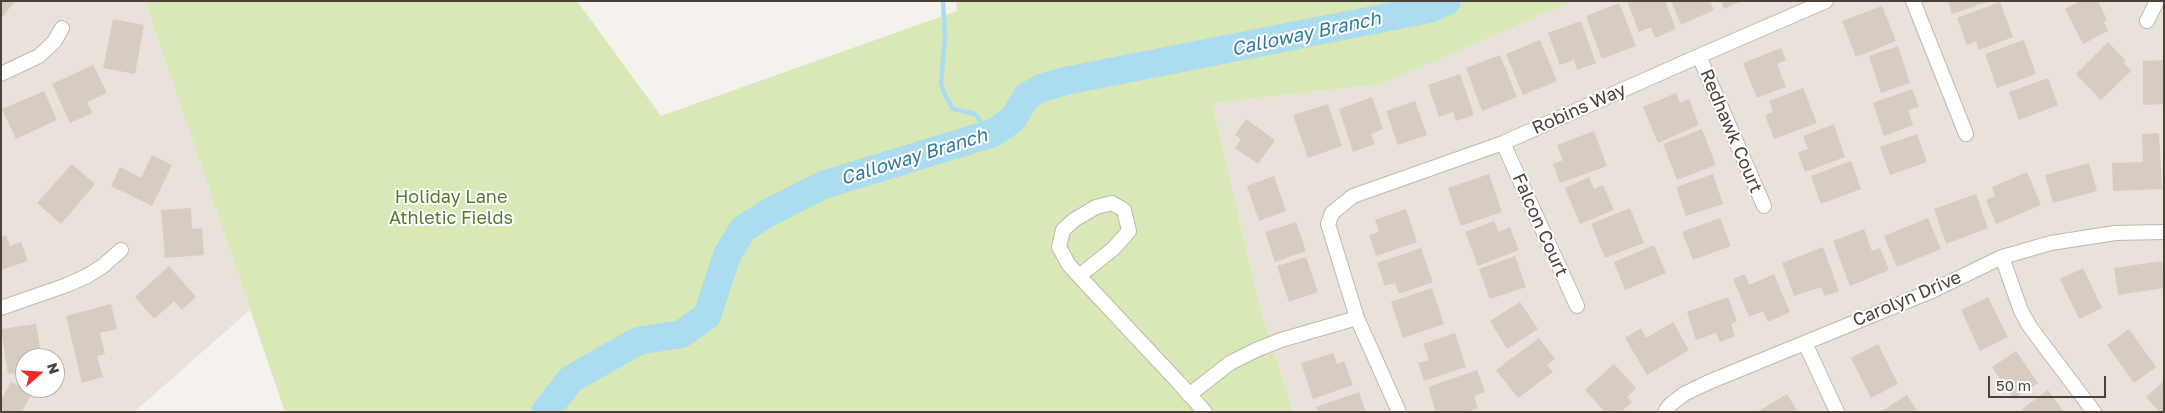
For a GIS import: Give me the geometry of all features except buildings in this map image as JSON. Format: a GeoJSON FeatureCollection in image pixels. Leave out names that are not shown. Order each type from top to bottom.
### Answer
{"type":"FeatureCollection","features":[{"type":"Feature","properties":{"kind":"street","name":"Robins Way"},"geometry":{"type":"LineString","coordinates":[[1357,318],[1328,224],[1332,213],[1353,196],[1503,144],[1698,56],[1826,1]]}},
{"type":"Feature","properties":{"kind":"street"},"geometry":{"type":"LineString","coordinates":[[1913,1],[1966,134]]}},
{"type":"Feature","properties":{"kind":"street"},"geometry":{"type":"LineString","coordinates":[[2147,22],[2157,1]]}},
{"type":"Feature","properties":{"kind":"street"},"geometry":{"type":"LineString","coordinates":[[1,74],[39,56],[54,42],[62,28]]}},
{"type":"Feature","properties":{"kind":"street","name":"Redhawk Court"},"geometry":{"type":"LineString","coordinates":[[1698,56],[1764,206]]}},
{"type":"Feature","properties":{"kind":"street","name":"Falcon Court"},"geometry":{"type":"LineString","coordinates":[[1503,144],[1577,306]]}},
{"type":"Feature","properties":{"kind":"street"},"geometry":{"type":"LineString","coordinates":[[1079,276],[1113,249],[1129,231],[1124,210],[1112,203],[1096,207],[1074,220],[1063,230],[1059,247],[1068,265],[1205,412]]}},
{"type":"Feature","properties":{"kind":"street","name":"Carolyn Drive"},"geometry":{"type":"LineString","coordinates":[[1665,412],[1670,405],[1684,394],[1709,382],[1934,290],[2002,257],[2051,243],[2115,233],[2164,232]]}},
{"type":"Feature","properties":{"kind":"street"},"geometry":{"type":"LineString","coordinates":[[1,308],[87,276],[103,266],[121,250]]}},
{"type":"Feature","properties":{"kind":"street"},"geometry":{"type":"LineString","coordinates":[[2002,257],[2021,310],[2030,327],[2094,412]]}},
{"type":"Feature","properties":{"kind":"street"},"geometry":{"type":"LineString","coordinates":[[1189,395],[1230,363],[1282,340],[1357,318],[1399,412]]}},
{"type":"Feature","properties":{"kind":"street"},"geometry":{"type":"LineString","coordinates":[[1805,343],[1837,412]]}},
{"type":"Feature","properties":{"kind":"shaded area"},"geometry":{"type":"Polygon","coordinates":[[[1,1],[145,1],[250,310],[134,412],[1,412],[1,1]]]}},
{"type":"Feature","properties":{"kind":"shaded area"},"geometry":{"type":"Polygon","coordinates":[[[1573,1],[2164,1],[2164,412],[1293,412],[1260,308],[1212,103],[1382,84],[1573,1]]]}},
{"type":"Feature","properties":{"kind":"green space","name":"Holiday Lane Athletic Fields"},"geometry":{"type":"Polygon","coordinates":[[[145,1],[577,1],[661,116],[957,11],[956,1],[1573,1],[1382,84],[1212,103],[1260,308],[1293,412],[285,412],[145,1]]]}},
{"type":"Feature","properties":{"kind":"waterway"},"geometry":{"type":"LineString","coordinates":[[943,1],[945,35],[941,84],[953,109],[975,114],[981,122],[982,133],[979,137]]}},
{"type":"Feature","properties":{"kind":"waterway","name":"Calloway Branch"},"geometry":{"type":"LineString","coordinates":[[545,412],[571,379],[638,341],[681,334],[707,316],[727,255],[743,229],[768,213],[823,185],[993,133],[1013,119],[1026,97],[1041,88],[1065,81],[1429,9],[1447,1]]}}]}
